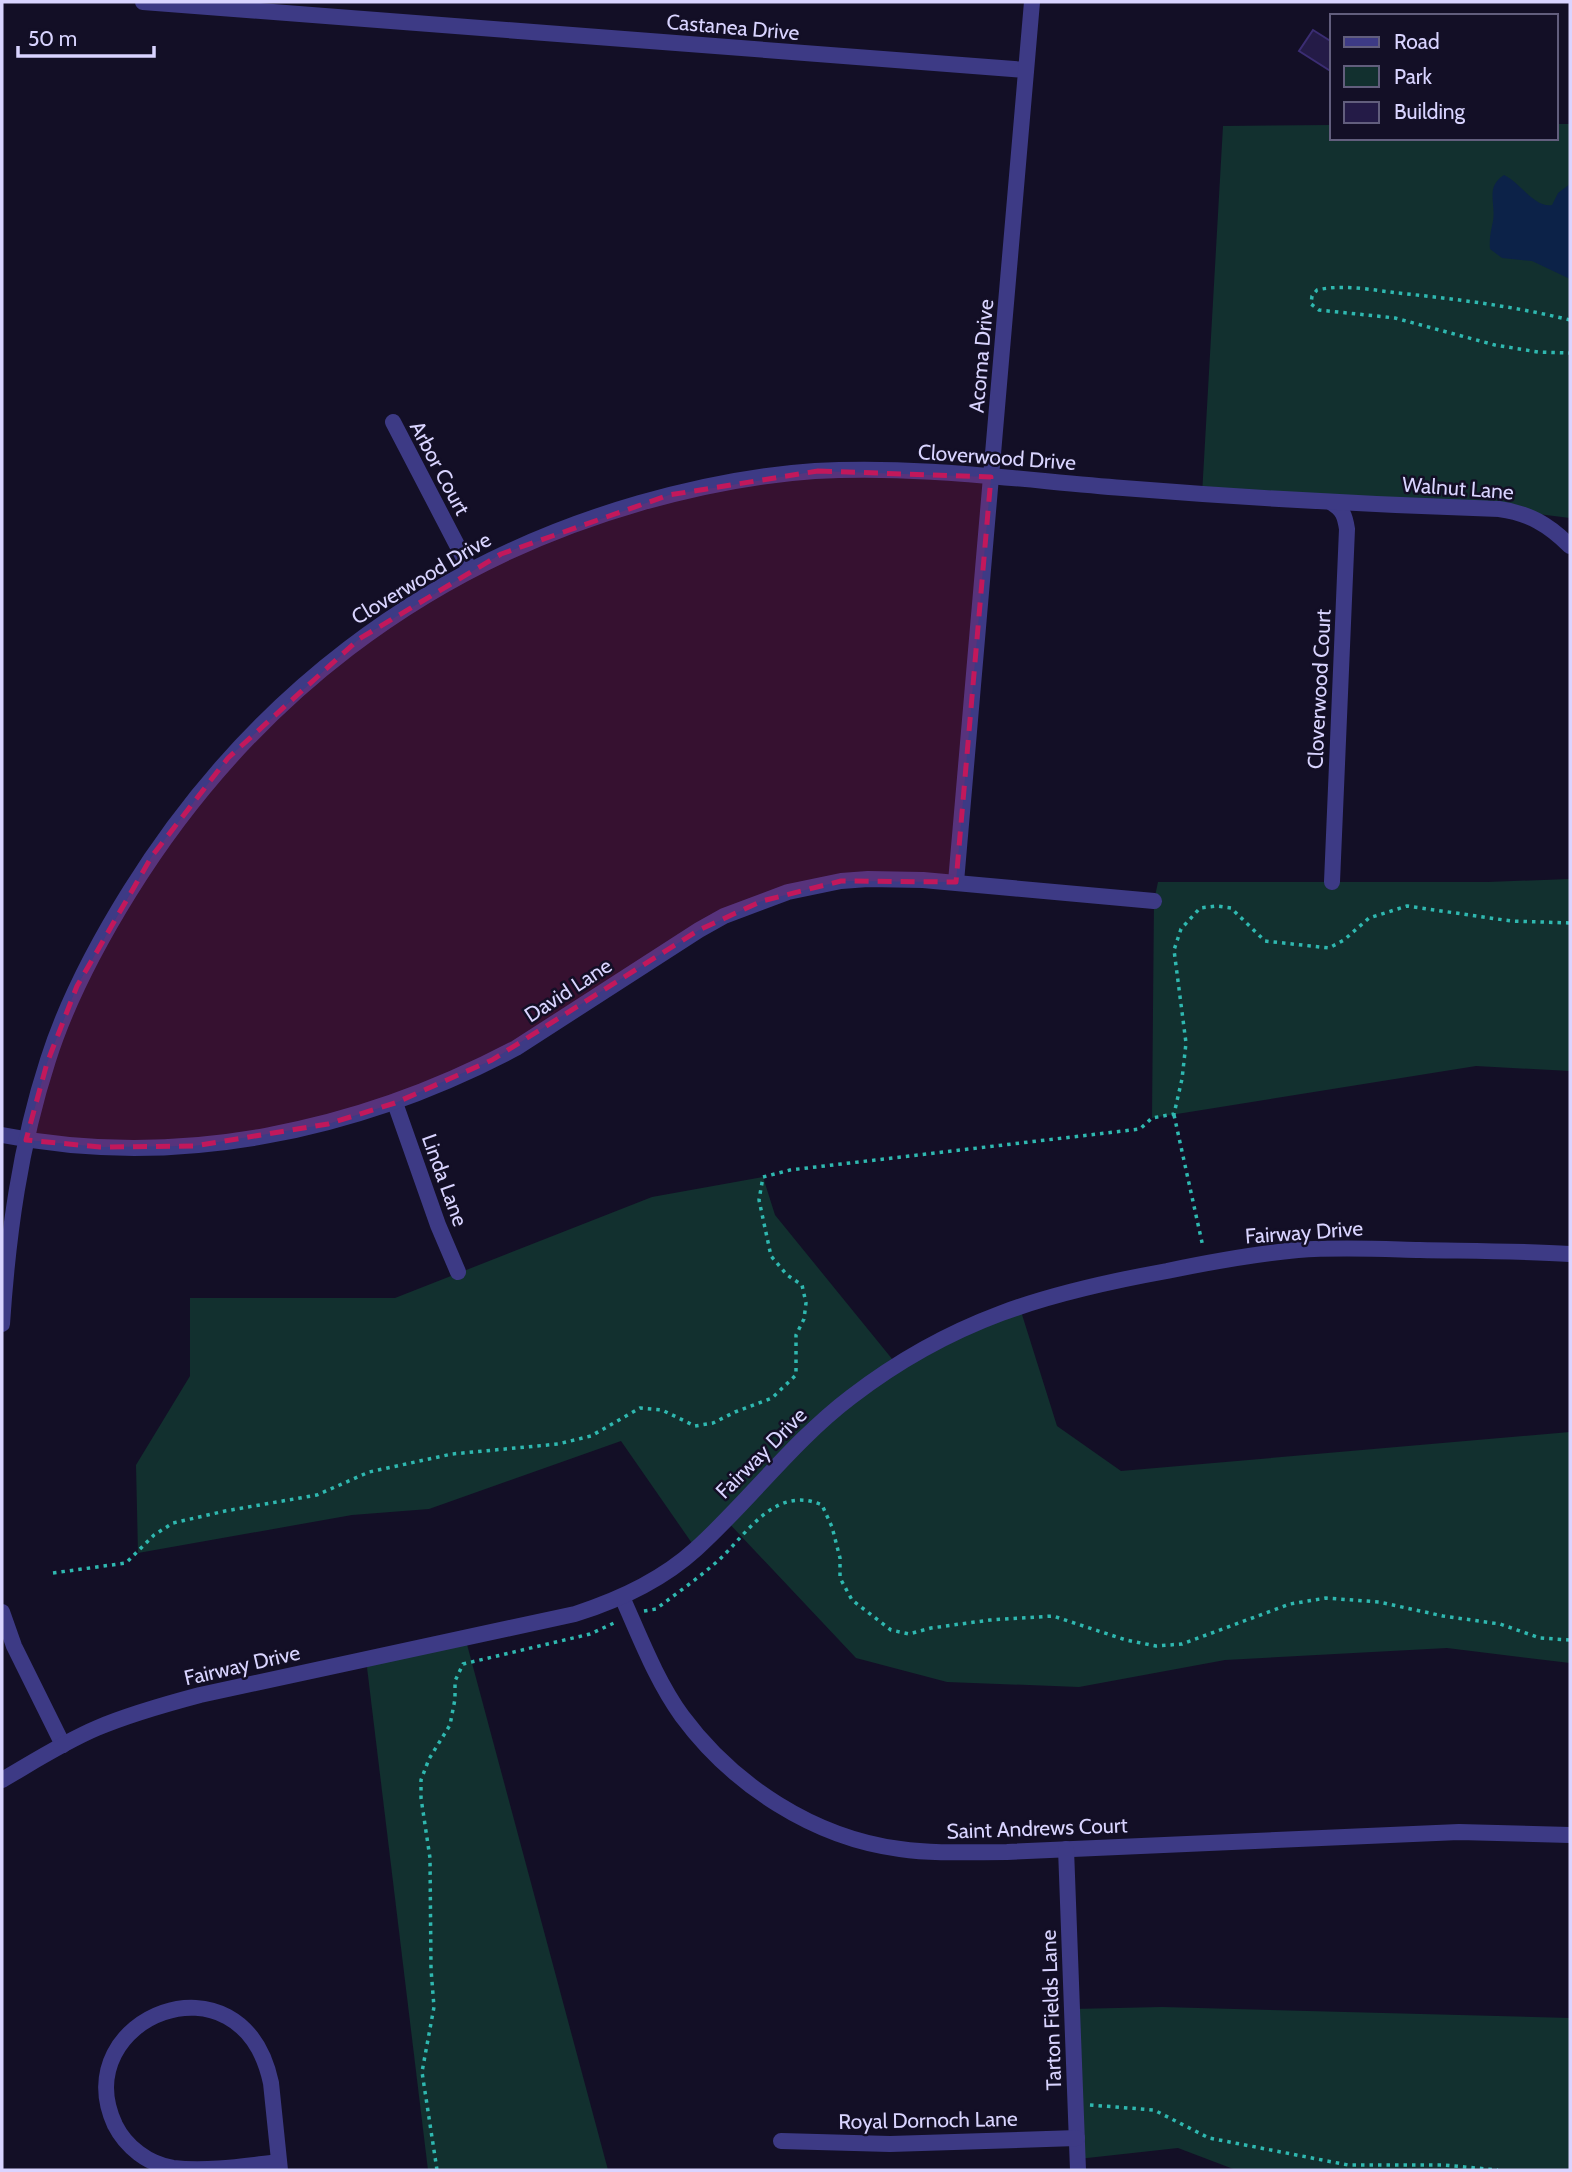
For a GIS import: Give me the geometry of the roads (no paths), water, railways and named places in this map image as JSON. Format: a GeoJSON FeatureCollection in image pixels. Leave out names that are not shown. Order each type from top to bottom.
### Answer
{"type":"FeatureCollection","features":[{"type":"Feature","properties":{"kind":"street","name":"Castanea Drive"},"geometry":{"type":"LineString","coordinates":[[143,2],[1026,70]]}},
{"type":"Feature","properties":{"kind":"street","name":"Acoma Drive"},"geometry":{"type":"LineString","coordinates":[[956,882],[1032,2]]}},
{"type":"Feature","properties":{"kind":"street","name":"Arbor Court"},"geometry":{"type":"LineString","coordinates":[[393,422],[470,570]]}},
{"type":"Feature","properties":{"kind":"street","name":"Cloverwood Drive"},"geometry":{"type":"LineString","coordinates":[[2,1324],[7,1251],[26,1140],[47,1063],[77,986],[109,926],[152,856],[184,811],[228,758],[265,719],[316,674],[359,639],[405,608],[501,554],[603,513],[723,484],[818,471],[887,470],[1332,503]]}},
{"type":"Feature","properties":{"kind":"street","name":"Walnut Lane"},"geometry":{"type":"LineString","coordinates":[[1332,503],[1513,511],[1540,520],[1570,546]]}},
{"type":"Feature","properties":{"kind":"street","name":"Cloverwood Court"},"geometry":{"type":"LineString","coordinates":[[1332,503],[1342,509],[1347,529],[1332,882]]}},
{"type":"Feature","properties":{"kind":"street","name":"David Lane"},"geometry":{"type":"LineString","coordinates":[[2,1135],[100,1147],[194,1146],[262,1137],[328,1124],[396,1103],[443,1084],[516,1048],[723,916],[788,892],[841,881],[868,879],[956,882],[1154,901]]}},
{"type":"Feature","properties":{"kind":"street","name":"Linda Lane"},"geometry":{"type":"LineString","coordinates":[[396,1103],[457,1272]]}},
{"type":"Feature","properties":{"kind":"street","name":"Fairway Drive"},"geometry":{"type":"LineString","coordinates":[[2,1780],[62,1745],[97,1728],[148,1709],[201,1695],[575,1614],[622,1597],[663,1574],[696,1549],[801,1440],[831,1413],[897,1365],[944,1338],[1018,1305],[1084,1287],[1206,1263],[1299,1250],[1570,1254]]}},
{"type":"Feature","properties":{"kind":"street","name":"Saint Andrews Court"},"geometry":{"type":"LineString","coordinates":[[622,1597],[660,1680],[682,1715],[727,1766],[748,1784],[794,1814],[857,1840],[897,1849],[938,1853],[1459,1832],[1570,1835]]}},
{"type":"Feature","properties":{"kind":"street"},"geometry":{"type":"LineString","coordinates":[[2,1612],[14,1646],[62,1745]]}},
{"type":"Feature","properties":{"kind":"street","name":"Tarton Fields Lane"},"geometry":{"type":"LineString","coordinates":[[1066,1849],[1078,2170]]}},
{"type":"Feature","properties":{"kind":"street"},"geometry":{"type":"LineString","coordinates":[[187,2007],[214,2011],[238,2023],[257,2043],[268,2069],[279,2166],[184,2169],[157,2164],[134,2149],[116,2127],[107,2087],[112,2060],[126,2036],[159,2013],[187,2007]]}},
{"type":"Feature","properties":{"kind":"street","name":"Royal Dornoch Lane"},"geometry":{"type":"LineString","coordinates":[[781,2141],[891,2144],[1077,2138]]}},
{"type":"Feature","properties":{"kind":"water"},"geometry":{"type":"Polygon","coordinates":[[[1504,175],[1533,199],[1545,205],[1552,205],[1558,193],[1570,184],[1570,279],[1532,261],[1502,258],[1490,249],[1494,214],[1493,190],[1504,175]]]}}]}
